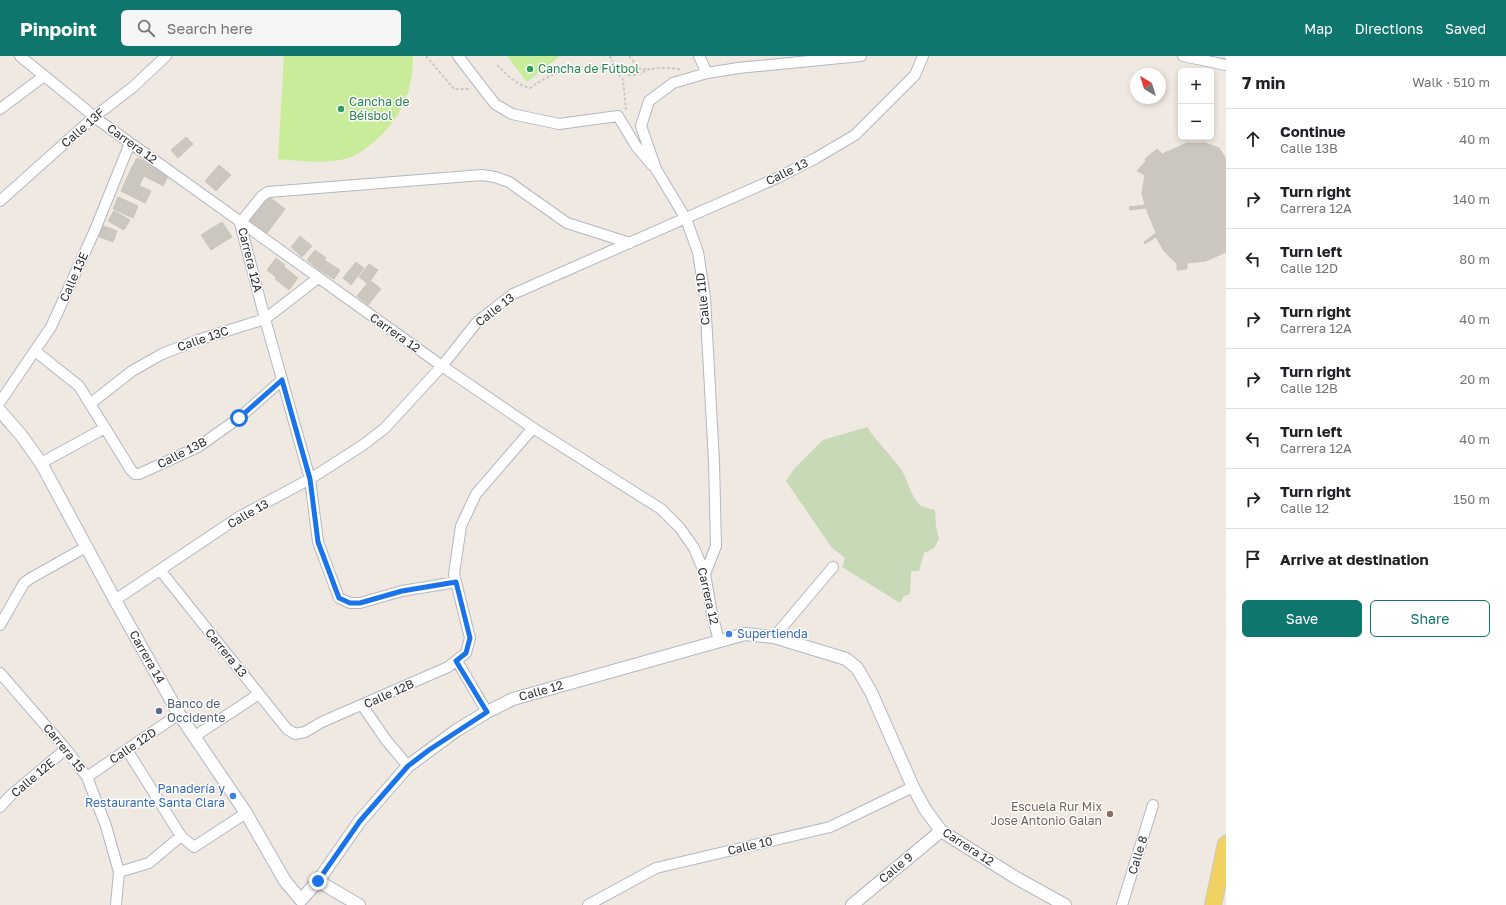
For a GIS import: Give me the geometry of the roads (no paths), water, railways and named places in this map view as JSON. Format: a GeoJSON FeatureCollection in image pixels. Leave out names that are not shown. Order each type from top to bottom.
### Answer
{"type":"FeatureCollection","features":[{"type":"Feature","properties":{"kind":"main road"},"geometry":{"type":"LineString","coordinates":[[1212,905],[1226,844]]}},
{"type":"Feature","properties":{"kind":"street","name":"Carrera 12"},"geometry":{"type":"LineString","coordinates":[[20,56],[94,117],[130,144],[442,366],[533,428],[661,509],[680,528],[694,548],[706,574],[712,614],[719,641]]}},
{"type":"Feature","properties":{"kind":"street"},"geometry":{"type":"LineString","coordinates":[[458,56],[495,104],[512,114],[559,124],[618,116],[636,146],[656,169]]}},
{"type":"Feature","properties":{"kind":"street"},"geometry":{"type":"LineString","coordinates":[[699,56],[707,73]]}},
{"type":"Feature","properties":{"kind":"street","name":"Calle 11D"},"geometry":{"type":"LineString","coordinates":[[706,574],[716,546],[714,462],[705,297],[698,252],[686,219],[656,169],[641,126],[649,101],[673,83],[707,73],[738,68],[810,58],[861,56]]}},
{"type":"Feature","properties":{"kind":"street","name":"Calle 13"},"geometry":{"type":"LineString","coordinates":[[115,600],[239,517],[310,479],[363,445],[385,428],[442,366],[477,322],[513,294],[686,219],[816,158],[855,135],[915,75],[923,56]]}},
{"type":"Feature","properties":{"kind":"street"},"geometry":{"type":"LineString","coordinates":[[1183,56],[1226,65]]}},
{"type":"Feature","properties":{"kind":"street","name":"Calle 13F"},"geometry":{"type":"LineString","coordinates":[[0,200],[94,117],[133,87],[160,58]]}},
{"type":"Feature","properties":{"kind":"street"},"geometry":{"type":"LineString","coordinates":[[0,109],[44,76]]}},
{"type":"Feature","properties":{"kind":"street","name":"Calle 13E"},"geometry":{"type":"LineString","coordinates":[[0,402],[51,328],[95,230],[130,144]]}},
{"type":"Feature","properties":{"kind":"street","name":"Carrera 12A"},"geometry":{"type":"LineString","coordinates":[[456,582],[402,591],[360,603],[350,603],[339,598],[318,542],[310,479],[240,223],[262,196],[268,192],[482,175],[495,177],[509,182],[567,223],[630,243]]}},
{"type":"Feature","properties":{"kind":"street","name":"Calle 13C"},"geometry":{"type":"LineString","coordinates":[[90,404],[132,371],[162,354],[198,340],[265,318],[318,278]]}},
{"type":"Feature","properties":{"kind":"street"},"geometry":{"type":"LineString","coordinates":[[35,351],[79,386],[105,428],[41,463]]}},
{"type":"Feature","properties":{"kind":"street","name":"Calle 13B"},"geometry":{"type":"LineString","coordinates":[[105,428],[131,470],[135,474],[139,474],[198,447],[239,418],[282,380]]}},
{"type":"Feature","properties":{"kind":"street","name":"Carrera 14"},"geometry":{"type":"LineString","coordinates":[[0,411],[21,435],[41,463],[179,714],[246,813],[298,902]]}},
{"type":"Feature","properties":{"kind":"street"},"geometry":{"type":"LineString","coordinates":[[456,582],[454,574],[461,526],[476,494],[533,428]]}},
{"type":"Feature","properties":{"kind":"street"},"geometry":{"type":"LineString","coordinates":[[0,625],[24,583],[86,547]]}},
{"type":"Feature","properties":{"kind":"street"},"geometry":{"type":"LineString","coordinates":[[774,637],[833,567]]}},
{"type":"Feature","properties":{"kind":"street","name":"Carrera 13"},"geometry":{"type":"LineString","coordinates":[[160,570],[287,729],[295,734]]}},
{"type":"Feature","properties":{"kind":"street","name":"Calle 12B"},"geometry":{"type":"LineString","coordinates":[[295,734],[305,732],[322,722],[448,667],[466,653],[470,638],[456,582]]}},
{"type":"Feature","properties":{"kind":"street","name":"Calle 12"},"geometry":{"type":"LineString","coordinates":[[298,902],[318,881],[360,821],[408,766],[446,738],[487,712],[512,699],[745,634],[774,637]]}},
{"type":"Feature","properties":{"kind":"street","name":"Carrera 12"},"geometry":{"type":"LineString","coordinates":[[774,637],[846,659],[857,668],[871,692],[913,787],[925,809],[941,831],[1030,886],[1065,905]]}},
{"type":"Feature","properties":{"kind":"street"},"geometry":{"type":"LineString","coordinates":[[456,661],[487,712]]}},
{"type":"Feature","properties":{"kind":"street","name":"Carrera 15"},"geometry":{"type":"LineString","coordinates":[[0,673],[66,749],[87,777],[106,826],[119,872],[116,905]]}},
{"type":"Feature","properties":{"kind":"street"},"geometry":{"type":"LineString","coordinates":[[195,736],[259,694]]}},
{"type":"Feature","properties":{"kind":"street"},"geometry":{"type":"LineString","coordinates":[[362,705],[386,740],[408,766]]}},
{"type":"Feature","properties":{"kind":"street","name":"Calle 12D"},"geometry":{"type":"LineString","coordinates":[[87,777],[179,714]]}},
{"type":"Feature","properties":{"kind":"street","name":"Calle 12E"},"geometry":{"type":"LineString","coordinates":[[0,807],[11,795],[66,749]]}},
{"type":"Feature","properties":{"kind":"street"},"geometry":{"type":"LineString","coordinates":[[127,750],[181,836],[194,847],[246,813]]}},
{"type":"Feature","properties":{"kind":"street","name":"Calle 10"},"geometry":{"type":"LineString","coordinates":[[588,905],[656,868],[830,827],[913,787]]}},
{"type":"Feature","properties":{"kind":"street","name":"Calle 8"},"geometry":{"type":"LineString","coordinates":[[1122,905],[1153,805]]}},
{"type":"Feature","properties":{"kind":"street","name":"Calle 9"},"geometry":{"type":"LineString","coordinates":[[852,905],[941,831]]}},
{"type":"Feature","properties":{"kind":"street"},"geometry":{"type":"LineString","coordinates":[[119,872],[149,863],[181,836]]}},
{"type":"Feature","properties":{"kind":"street"},"geometry":{"type":"LineString","coordinates":[[318,881],[356,904]]}},
{"type":"Feature","properties":{"kind":"place","name":"Cancha de Fútbol"},"geometry":{"type":"Point","coordinates":[530,69]}},
{"type":"Feature","properties":{"kind":"place","name":"Cancha de Béisbol"},"geometry":{"type":"Point","coordinates":[341,109]}},
{"type":"Feature","properties":{"kind":"place","name":"Supertienda"},"geometry":{"type":"Point","coordinates":[729,634]}},
{"type":"Feature","properties":{"kind":"place","name":"Banco de Occidente"},"geometry":{"type":"Point","coordinates":[159,711]}},
{"type":"Feature","properties":{"kind":"place","name":"Panadería y Restaurante Santa Clara"},"geometry":{"type":"Point","coordinates":[233,796]}},
{"type":"Feature","properties":{"kind":"place","name":"Escuela Rur Mix Jose Antonio Galan"},"geometry":{"type":"Point","coordinates":[1110,814]}}]}
